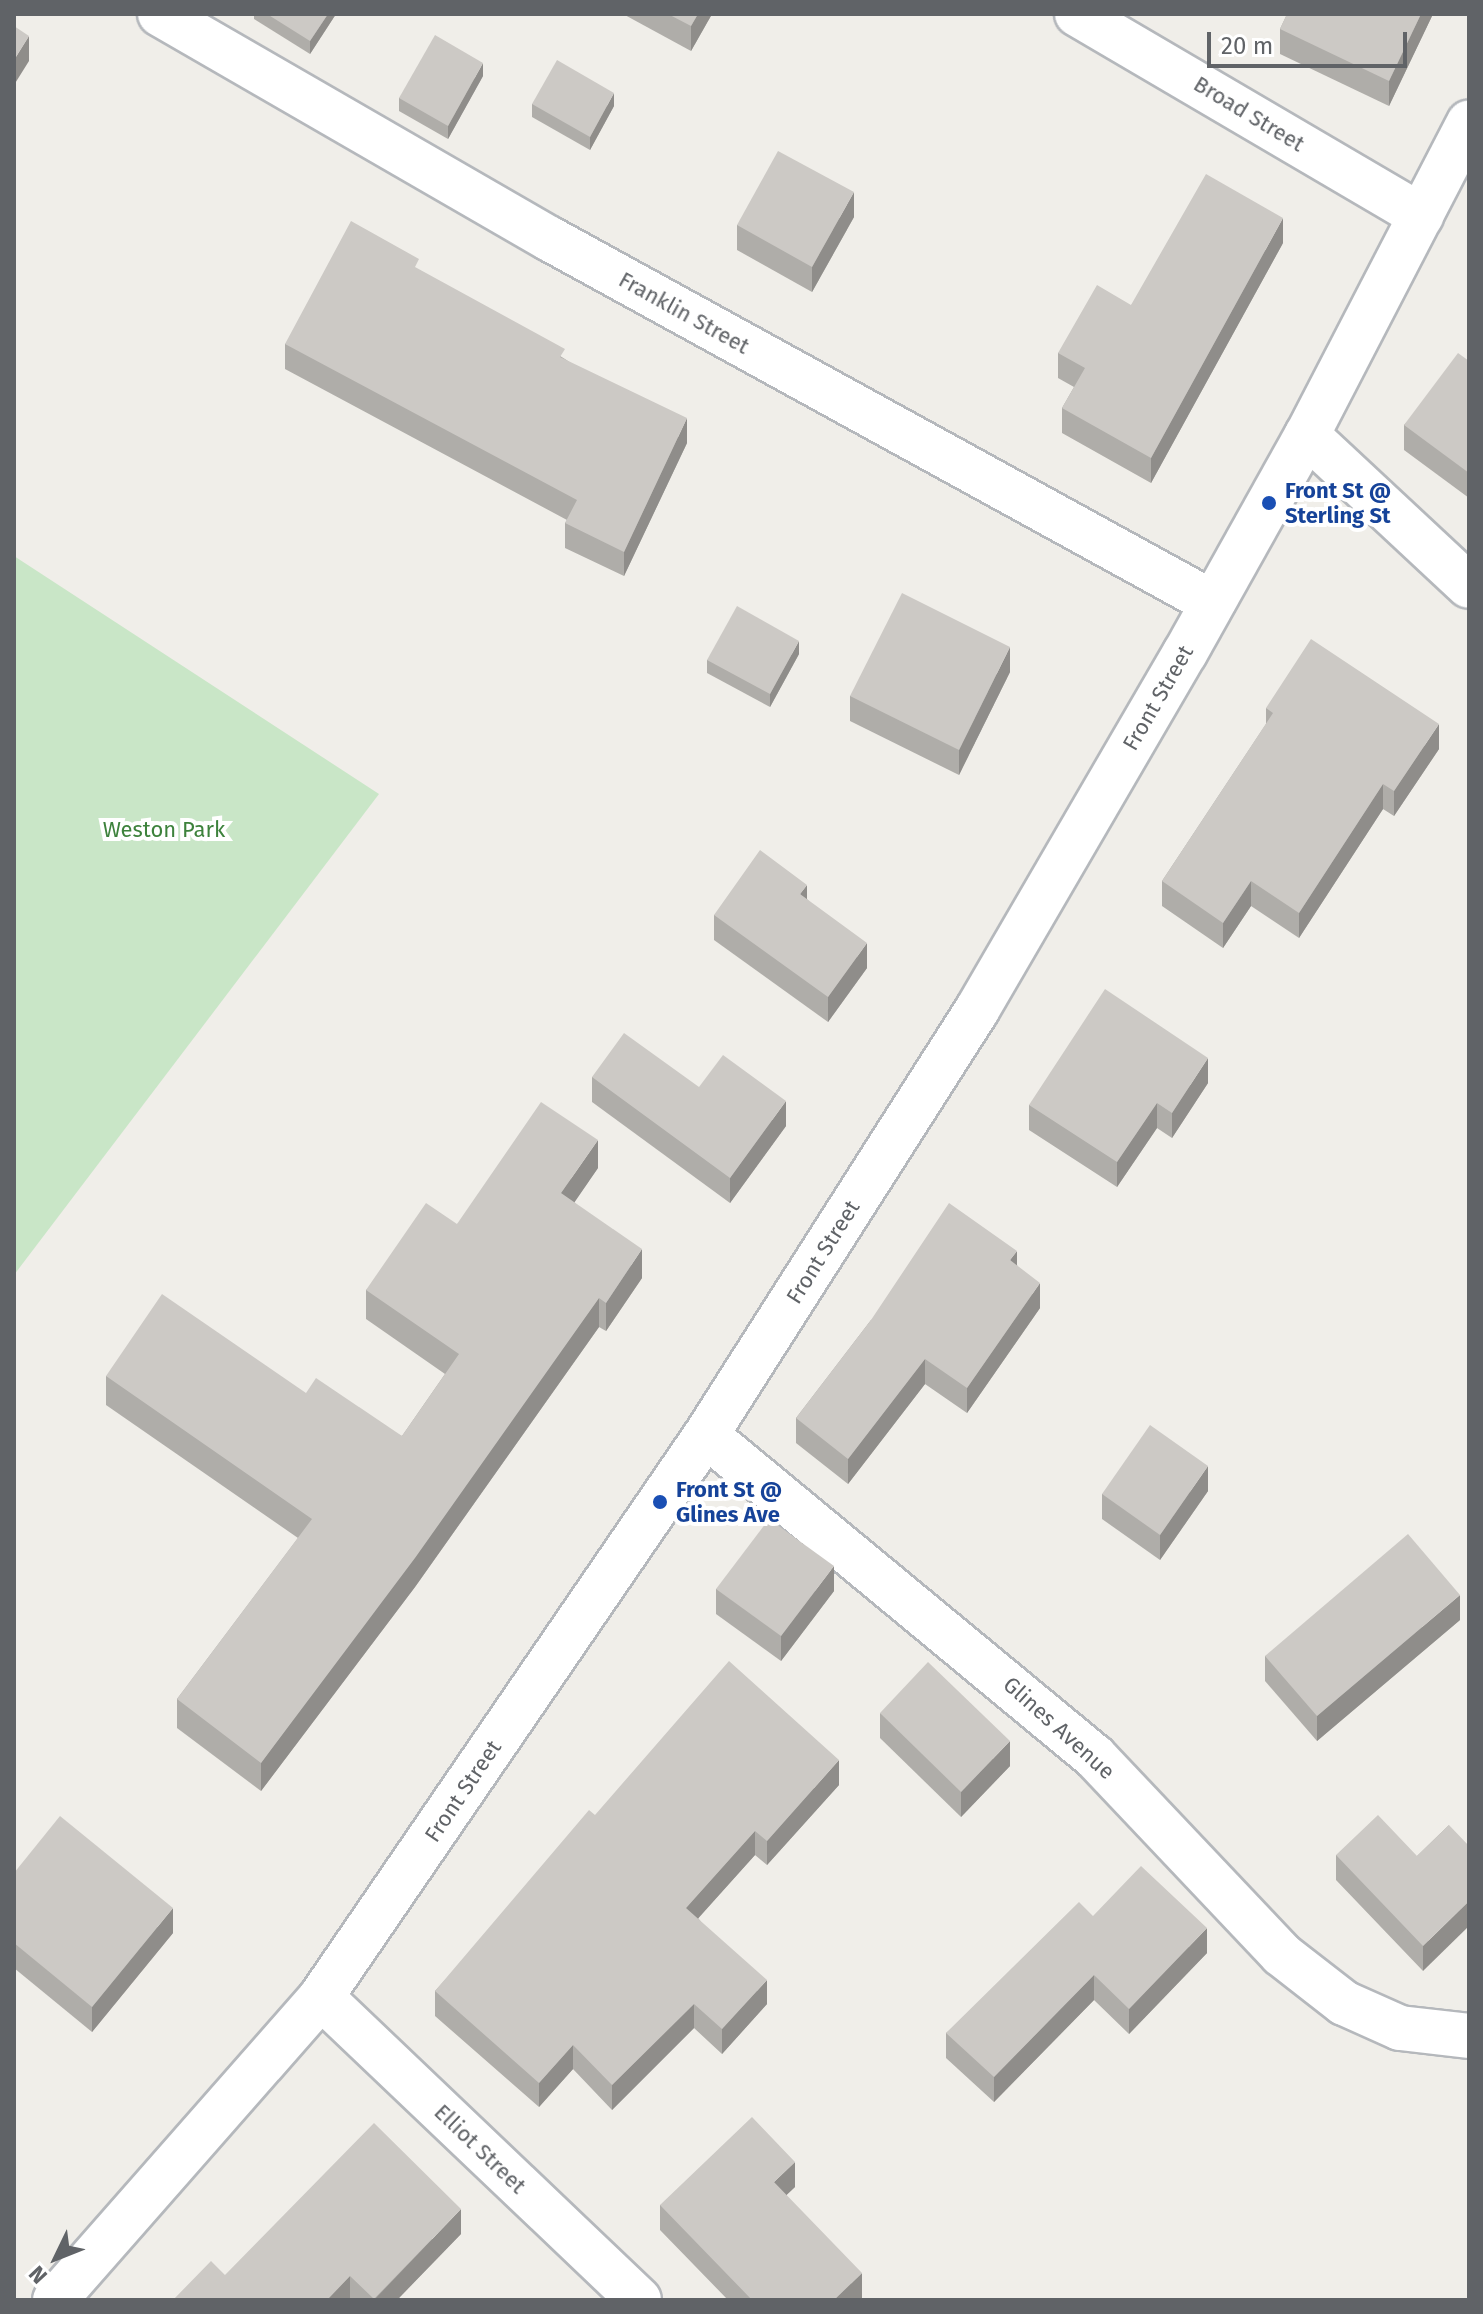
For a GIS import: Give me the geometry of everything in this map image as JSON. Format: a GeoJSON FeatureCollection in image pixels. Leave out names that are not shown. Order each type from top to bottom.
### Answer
{"type":"FeatureCollection","features":[{"type":"Feature","properties":{"kind":"street","name":"Franklin Street"},"geometry":{"type":"LineString","coordinates":[[160,14],[550,239],[1213,603]]}},
{"type":"Feature","properties":{"kind":"street","name":"Broad Street"},"geometry":{"type":"LineString","coordinates":[[1077,14],[1421,216]]}},
{"type":"Feature","properties":{"kind":"street","name":"Front Street"},"geometry":{"type":"LineString","coordinates":[[55,2300],[321,1997],[706,1435],[977,1010],[1307,435],[1469,123]]}},
{"type":"Feature","properties":{"kind":"street"},"geometry":{"type":"LineString","coordinates":[[1307,435],[1469,586]]}},
{"type":"Feature","properties":{"kind":"street","name":"Glines Avenue"},"geometry":{"type":"LineString","coordinates":[[706,1435],[1095,1757],[1281,1954],[1344,2003],[1400,2028],[1469,2036]]}},
{"type":"Feature","properties":{"kind":"street","name":"Elliot Street"},"geometry":{"type":"LineString","coordinates":[[321,1997],[639,2300]]}},
{"type":"Feature","properties":{"kind":"green space","name":"Weston Park"},"geometry":{"type":"Polygon","coordinates":[[[14,556],[379,794],[14,1275],[14,556]]]}},
{"type":"Feature","properties":{"kind":"building"},"geometry":{"type":"Polygon","coordinates":[[[267,14],[328,14],[310,41],[267,14]]]}},
{"type":"Feature","properties":{"kind":"building"},"geometry":{"type":"Polygon","coordinates":[[[668,14],[698,14],[691,26],[668,14]]]}},
{"type":"Feature","properties":{"kind":"building"},"geometry":{"type":"Polygon","coordinates":[[[1287,14],[1421,14],[1389,81],[1280,29],[1287,14]]]}},
{"type":"Feature","properties":{"kind":"building"},"geometry":{"type":"Polygon","coordinates":[[[14,26],[29,36],[14,60],[14,26]]]}},
{"type":"Feature","properties":{"kind":"building"},"geometry":{"type":"Polygon","coordinates":[[[435,35],[483,63],[448,126],[399,98],[435,35]]]}},
{"type":"Feature","properties":{"kind":"building"},"geometry":{"type":"Polygon","coordinates":[[[557,60],[614,93],[590,137],[532,104],[557,60]]]}},
{"type":"Feature","properties":{"kind":"building"},"geometry":{"type":"Polygon","coordinates":[[[778,151],[854,192],[812,267],[737,225],[778,151]]]}},
{"type":"Feature","properties":{"kind":"building"},"geometry":{"type":"Polygon","coordinates":[[[1206,174],[1283,218],[1151,458],[1062,408],[1085,368],[1058,353],[1097,285],[1131,305],[1206,174]]]}},
{"type":"Feature","properties":{"kind":"building"},"geometry":{"type":"Polygon","coordinates":[[[351,221],[419,259],[415,267],[565,349],[560,357],[687,418],[624,552],[565,523],[577,500],[285,344],[351,221]]]}},
{"type":"Feature","properties":{"kind":"building"},"geometry":{"type":"Polygon","coordinates":[[[1458,353],[1469,361],[1469,473],[1404,425],[1458,353]]]}},
{"type":"Feature","properties":{"kind":"building"},"geometry":{"type":"Polygon","coordinates":[[[902,593],[1010,647],[959,750],[850,696],[902,593]]]}},
{"type":"Feature","properties":{"kind":"building"},"geometry":{"type":"Polygon","coordinates":[[[737,606],[799,641],[770,694],[707,660],[737,606]]]}},
{"type":"Feature","properties":{"kind":"building"},"geometry":{"type":"Polygon","coordinates":[[[1311,639],[1439,724],[1394,791],[1383,784],[1299,913],[1251,881],[1223,923],[1162,881],[1273,713],[1266,708],[1311,639]]]}},
{"type":"Feature","properties":{"kind":"building"},"geometry":{"type":"Polygon","coordinates":[[[760,850],[807,885],[800,894],[867,943],[828,997],[714,915],[760,850]]]}},
{"type":"Feature","properties":{"kind":"building"},"geometry":{"type":"Polygon","coordinates":[[[1105,989],[1208,1058],[1172,1113],[1157,1103],[1117,1162],[1029,1105],[1105,989]]]}},
{"type":"Feature","properties":{"kind":"building"},"geometry":{"type":"Polygon","coordinates":[[[624,1033],[699,1087],[723,1055],[786,1101],[730,1178],[592,1077],[624,1033]]]}},
{"type":"Feature","properties":{"kind":"building"},"geometry":{"type":"Polygon","coordinates":[[[541,1102],[598,1140],[561,1193],[642,1249],[606,1303],[599,1298],[415,1558],[261,1763],[177,1699],[312,1519],[106,1376],[162,1294],[306,1393],[316,1378],[402,1436],[459,1354],[366,1290],[426,1203],[457,1224],[541,1102]]]}},
{"type":"Feature","properties":{"kind":"building"},"geometry":{"type":"Polygon","coordinates":[[[949,1203],[1017,1251],[1010,1260],[1040,1283],[967,1388],[925,1359],[848,1459],[796,1418],[871,1320],[949,1203]]]}},
{"type":"Feature","properties":{"kind":"building"},"geometry":{"type":"Polygon","coordinates":[[[1150,1425],[1208,1466],[1160,1535],[1102,1494],[1150,1425]]]}},
{"type":"Feature","properties":{"kind":"building"},"geometry":{"type":"Polygon","coordinates":[[[769,1519],[834,1566],[781,1636],[716,1589],[769,1519]]]}},
{"type":"Feature","properties":{"kind":"building"},"geometry":{"type":"Polygon","coordinates":[[[1408,1534],[1460,1595],[1317,1716],[1265,1656],[1408,1534]]]}},
{"type":"Feature","properties":{"kind":"building"},"geometry":{"type":"Polygon","coordinates":[[[729,1661],[839,1760],[767,1841],[755,1831],[686,1908],[767,1980],[722,2029],[694,2004],[612,2085],[573,2045],[539,2083],[435,1991],[589,1810],[595,1815],[729,1661]]]}},
{"type":"Feature","properties":{"kind":"building"},"geometry":{"type":"Polygon","coordinates":[[[928,1662],[1010,1741],[961,1792],[880,1713],[928,1662]]]}},
{"type":"Feature","properties":{"kind":"building"},"geometry":{"type":"Polygon","coordinates":[[[1378,1815],[1417,1856],[1449,1825],[1469,1846],[1469,1901],[1423,1946],[1336,1855],[1378,1815]]]}},
{"type":"Feature","properties":{"kind":"building"},"geometry":{"type":"Polygon","coordinates":[[[60,1816],[173,1908],[92,2007],[14,1943],[14,1873],[60,1816]]]}},
{"type":"Feature","properties":{"kind":"building"},"geometry":{"type":"Polygon","coordinates":[[[1141,1866],[1207,1928],[1129,2009],[1094,1975],[994,2077],[946,2033],[1079,1902],[1093,1916],[1141,1866]]]}},
{"type":"Feature","properties":{"kind":"building"},"geometry":{"type":"Polygon","coordinates":[[[752,2117],[795,2162],[774,2182],[862,2273],[834,2300],[752,2300],[660,2205],[752,2117]]]}},
{"type":"Feature","properties":{"kind":"building"},"geometry":{"type":"Polygon","coordinates":[[[374,2123],[461,2209],[374,2299],[350,2276],[327,2300],[173,2300],[211,2261],[225,2275],[374,2123]]]}},
{"type":"Feature","properties":{"kind":"place","name":"Front St @ Sterling St"},"geometry":{"type":"Point","coordinates":[1269,503]}},
{"type":"Feature","properties":{"kind":"place","name":"Front St @ Glines Ave"},"geometry":{"type":"Point","coordinates":[660,1502]}}]}
